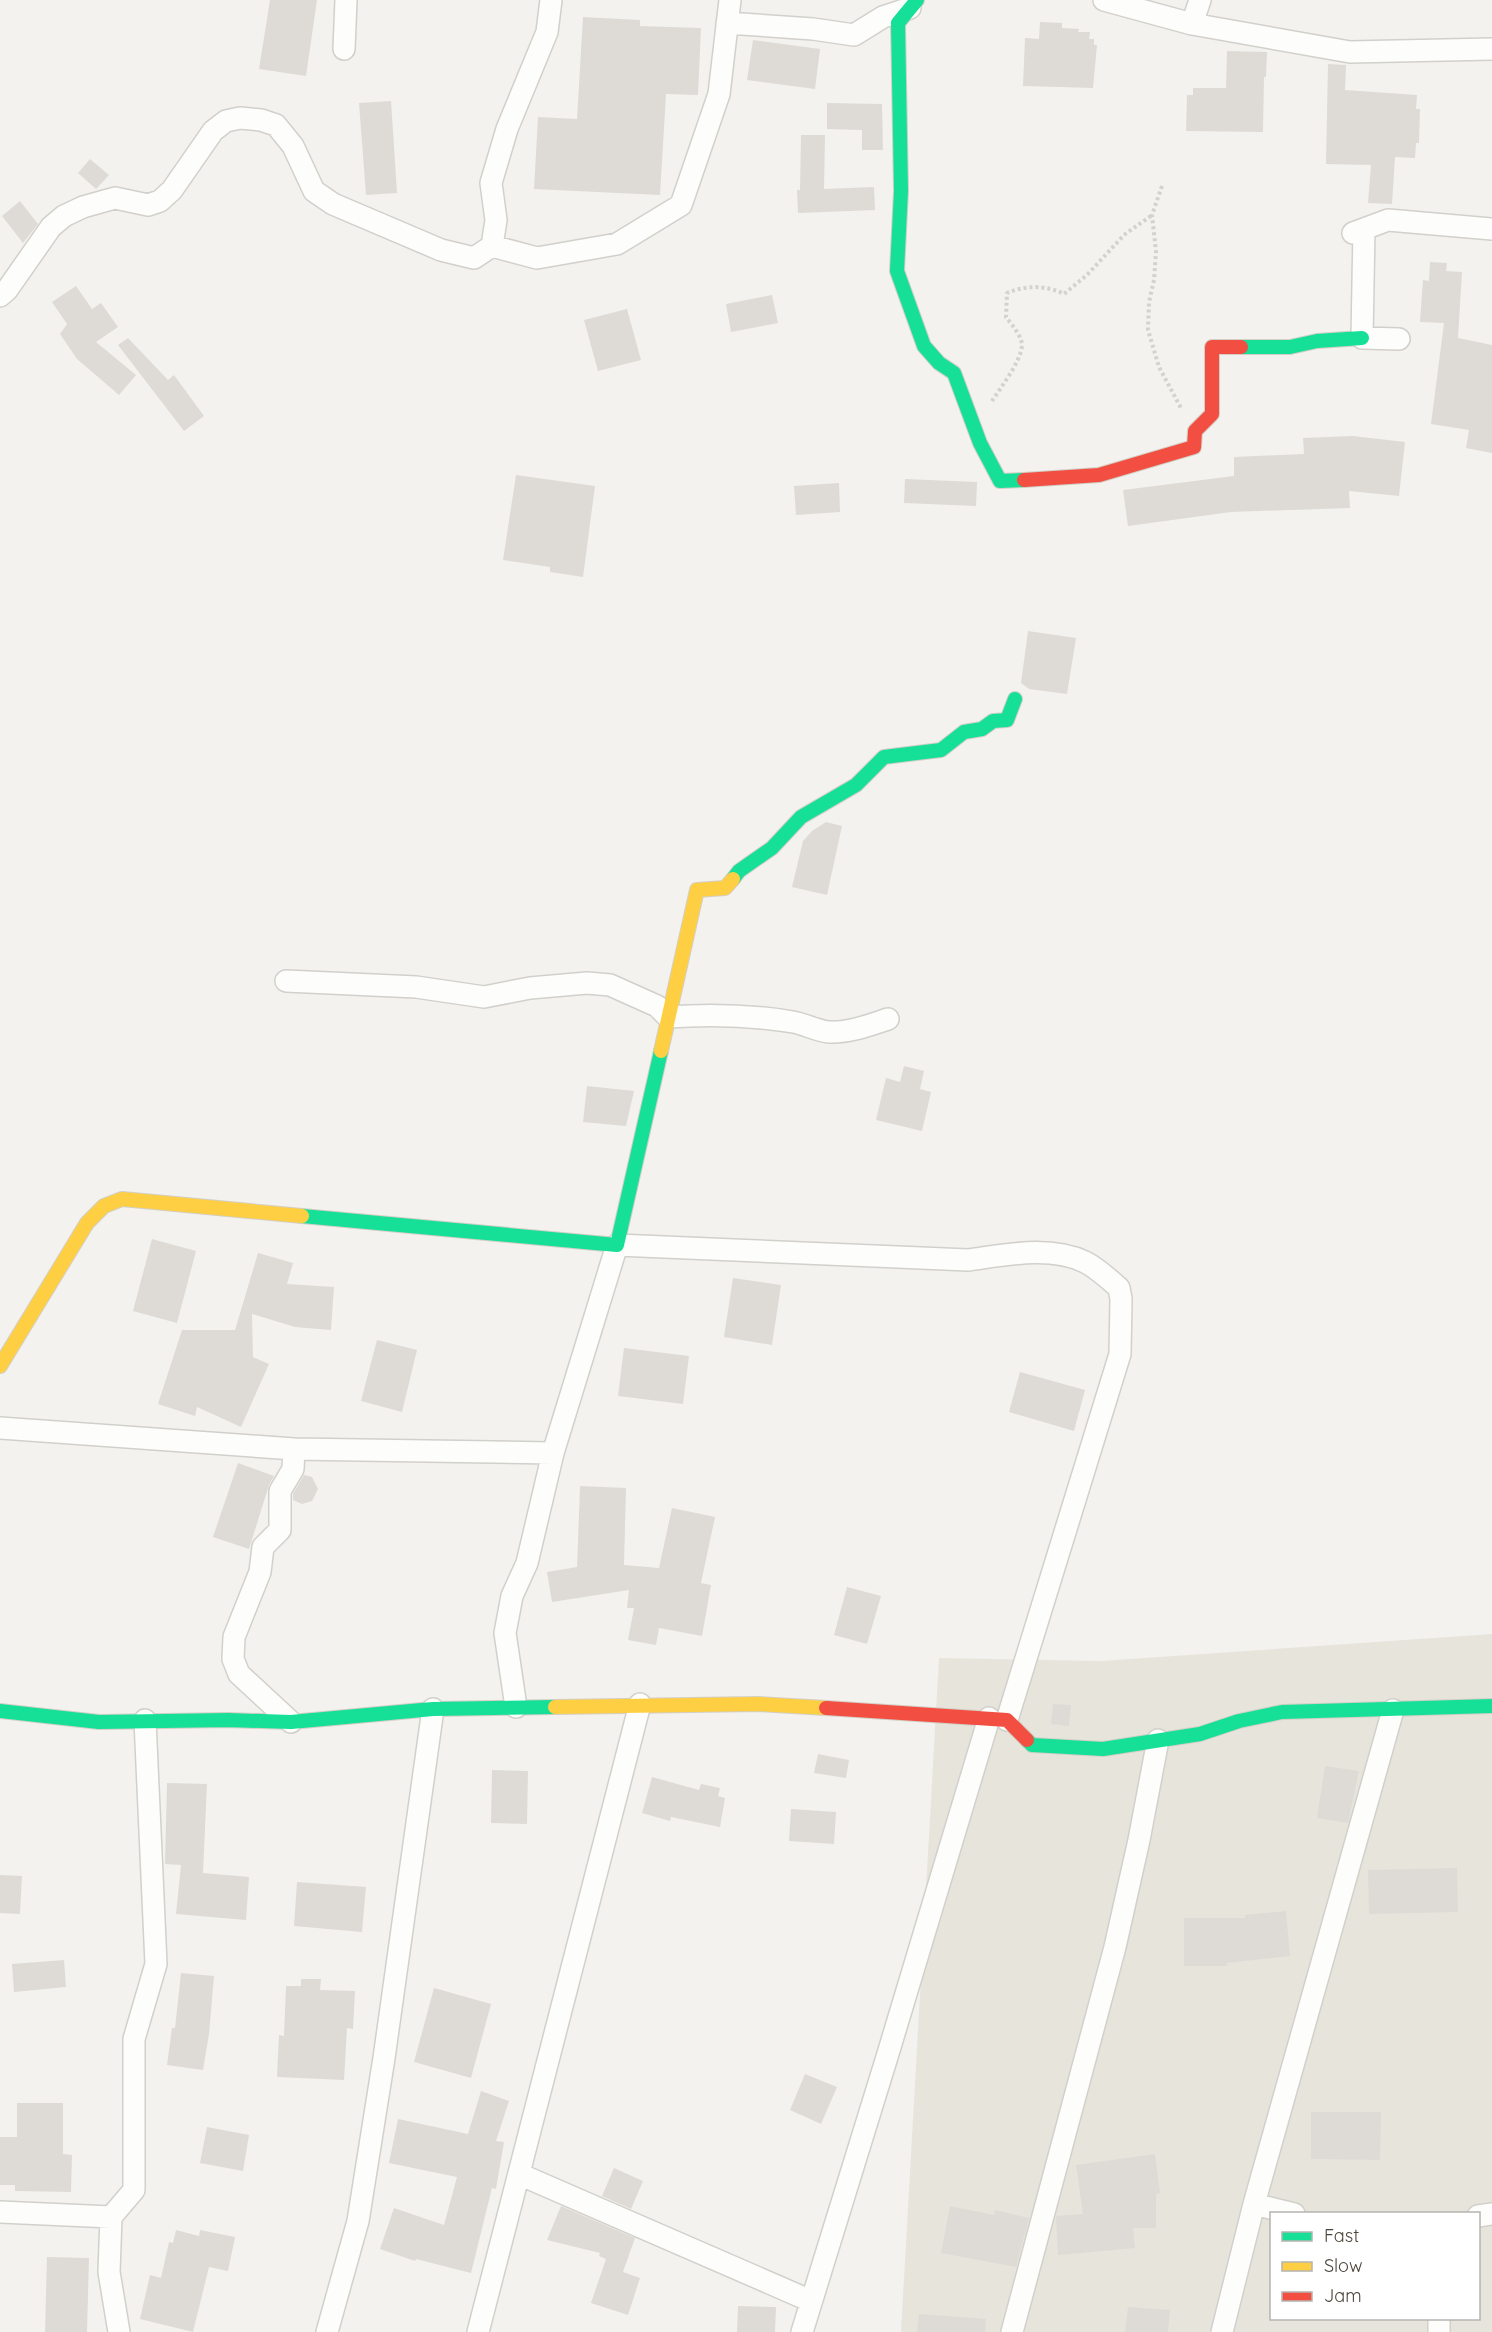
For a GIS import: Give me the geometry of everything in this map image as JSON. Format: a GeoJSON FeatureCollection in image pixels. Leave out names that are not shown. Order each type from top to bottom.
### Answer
{"type":"FeatureCollection","features":[{"type":"Feature","properties":{"kind":"street"},"geometry":{"type":"LineString","coordinates":[[344,49],[346,0]]}},
{"type":"Feature","properties":{"kind":"street"},"geometry":{"type":"LineString","coordinates":[[0,296],[7,290],[51,227],[63,216],[83,207],[115,198],[148,205],[160,201],[172,190],[213,131],[226,121],[240,118],[261,120],[276,125],[293,146],[314,191],[333,204],[441,250],[474,258],[492,246],[496,220],[490,183],[507,129],[547,32],[550,0]]}},
{"type":"Feature","properties":{"kind":"street"},"geometry":{"type":"LineString","coordinates":[[492,246],[537,258],[617,244],[681,205],[719,94],[730,0]]}},
{"type":"Feature","properties":{"kind":"street"},"geometry":{"type":"LineString","coordinates":[[1104,0],[1192,24],[1350,52],[1492,49]]}},
{"type":"Feature","properties":{"kind":"street"},"geometry":{"type":"LineString","coordinates":[[1192,24],[1200,0]]}},
{"type":"Feature","properties":{"kind":"street"},"geometry":{"type":"LineString","coordinates":[[727,23],[813,29],[854,35],[883,17],[914,4]]}},
{"type":"Feature","properties":{"kind":"street"},"geometry":{"type":"LineString","coordinates":[[914,4],[898,23],[901,191],[897,271],[924,346],[939,363],[954,373],[980,443],[1000,481],[1099,475],[1194,447],[1196,431],[1212,414],[1212,347],[1290,346],[1317,341],[1362,338],[1399,339]]}},
{"type":"Feature","properties":{"kind":"street"},"geometry":{"type":"LineString","coordinates":[[1362,338],[1359,231],[1388,220],[1492,229]]}},
{"type":"Feature","properties":{"kind":"street"},"geometry":{"type":"LineString","coordinates":[[516,1707],[505,1633],[512,1596],[527,1563],[553,1453],[617,1245],[698,890],[725,888],[740,871],[772,848],[801,817],[856,785],[884,757],[941,750],[951,740],[971,728],[982,729],[993,721],[1007,720],[1015,699]]}},
{"type":"Feature","properties":{"kind":"street"},"geometry":{"type":"LineString","coordinates":[[286,981],[416,987],[484,997],[530,988],[587,983],[610,985],[657,1006],[668,1017],[703,1014],[734,1015],[795,1023],[829,1032],[861,1028],[888,1019]]}},
{"type":"Feature","properties":{"kind":"street"},"geometry":{"type":"LineString","coordinates":[[0,1366],[87,1223],[104,1206],[122,1199],[617,1245],[968,1260],[1018,1254],[1059,1254],[1085,1262],[1119,1287],[1121,1299],[1120,1354],[998,1719],[802,2332]]}},
{"type":"Feature","properties":{"kind":"street"},"geometry":{"type":"LineString","coordinates":[[0,1428],[294,1449],[553,1453]]}},
{"type":"Feature","properties":{"kind":"street"},"geometry":{"type":"LineString","coordinates":[[291,1722],[239,1674],[233,1659],[234,1637],[260,1572],[263,1547],[280,1530],[280,1491],[293,1469],[294,1449]]}},
{"type":"Feature","properties":{"kind":"street"},"geometry":{"type":"LineString","coordinates":[[478,2332],[640,1704]]}},
{"type":"Feature","properties":{"kind":"street"},"geometry":{"type":"LineString","coordinates":[[0,1711],[99,1722],[145,1720],[291,1722],[433,1709],[640,1704],[758,1704],[998,1719],[1032,1745],[1103,1749],[1200,1734],[1239,1721],[1282,1712],[1492,1706]]}},
{"type":"Feature","properties":{"kind":"street"},"geometry":{"type":"LineString","coordinates":[[327,2332],[358,2221],[384,2058],[433,1709]]}},
{"type":"Feature","properties":{"kind":"street"},"geometry":{"type":"LineString","coordinates":[[1222,2332],[1254,2204],[1393,1710]]}},
{"type":"Feature","properties":{"kind":"street"},"geometry":{"type":"LineString","coordinates":[[119,2332],[109,2271],[111,2217],[134,2190],[134,2039],[156,1964],[145,1720]]}},
{"type":"Feature","properties":{"kind":"street"},"geometry":{"type":"LineString","coordinates":[[1012,2332],[1115,1947],[1158,1740]]}},
{"type":"Feature","properties":{"kind":"street"},"geometry":{"type":"LineString","coordinates":[[519,2174],[812,2301]]}},
{"type":"Feature","properties":{"kind":"street"},"geometry":{"type":"LineString","coordinates":[[1254,2204],[1286,2212]]}},
{"type":"Feature","properties":{"kind":"street"},"geometry":{"type":"LineString","coordinates":[[0,2212],[111,2217]]}},
{"type":"Feature","properties":{"kind":"path"},"geometry":{"type":"LineString","coordinates":[[1162,186],[1152,215],[1156,252],[1154,280],[1149,302],[1148,330],[1159,367],[1185,416],[1196,431]]}},
{"type":"Feature","properties":{"kind":"path"},"geometry":{"type":"LineString","coordinates":[[990,404],[1014,366],[1022,345],[1016,330],[1006,317],[1007,293],[1018,288],[1049,286],[1064,294],[1087,275],[1124,235],[1152,215]]}},
{"type":"Feature","properties":{"kind":"shaded area"},"geometry":{"type":"Polygon","coordinates":[[[1492,1634],[1492,2332],[901,2332],[939,1658],[1101,1661],[1492,1634]]]}},
{"type":"Feature","properties":{"kind":"building"},"geometry":{"type":"Polygon","coordinates":[[[270,0],[317,0],[306,76],[259,69],[270,0]]]}},
{"type":"Feature","properties":{"kind":"building"},"geometry":{"type":"Polygon","coordinates":[[[583,17],[640,20],[640,26],[701,28],[698,95],[666,94],[660,195],[534,189],[538,117],[577,119],[583,17]]]}},
{"type":"Feature","properties":{"kind":"building"},"geometry":{"type":"Polygon","coordinates":[[[1040,22],[1062,23],[1062,28],[1090,32],[1089,39],[1094,39],[1094,45],[1097,45],[1093,88],[1023,86],[1025,38],[1039,39],[1040,22]]]}},
{"type":"Feature","properties":{"kind":"building"},"geometry":{"type":"Polygon","coordinates":[[[753,40],[820,49],[815,89],[747,80],[753,40]]]}},
{"type":"Feature","properties":{"kind":"building"},"geometry":{"type":"Polygon","coordinates":[[[1227,51],[1267,52],[1263,132],[1186,131],[1187,95],[1193,95],[1193,88],[1226,88],[1227,51]]]}},
{"type":"Feature","properties":{"kind":"building"},"geometry":{"type":"Polygon","coordinates":[[[1328,64],[1346,65],[1345,90],[1417,95],[1416,109],[1420,109],[1419,143],[1416,143],[1415,158],[1395,157],[1392,204],[1368,203],[1371,165],[1326,164],[1328,64]]]}},
{"type":"Feature","properties":{"kind":"building"},"geometry":{"type":"Polygon","coordinates":[[[391,101],[397,193],[366,195],[359,103],[391,101]]]}},
{"type":"Feature","properties":{"kind":"building"},"geometry":{"type":"Polygon","coordinates":[[[827,103],[882,104],[883,150],[862,150],[862,130],[827,129],[827,103]]]}},
{"type":"Feature","properties":{"kind":"building"},"geometry":{"type":"Polygon","coordinates":[[[801,135],[825,135],[824,189],[874,187],[875,210],[798,213],[797,190],[800,190],[801,135]]]}},
{"type":"Feature","properties":{"kind":"building"},"geometry":{"type":"Polygon","coordinates":[[[90,159],[109,175],[96,189],[78,173],[90,159]]]}},
{"type":"Feature","properties":{"kind":"building"},"geometry":{"type":"Polygon","coordinates":[[[20,201],[38,224],[23,243],[2,216],[20,201]]]}},
{"type":"Feature","properties":{"kind":"building"},"geometry":{"type":"Polygon","coordinates":[[[1430,262],[1447,263],[1446,271],[1462,272],[1458,338],[1492,345],[1492,453],[1466,448],[1469,430],[1431,424],[1444,323],[1420,322],[1423,280],[1429,281],[1430,262]]]}},
{"type":"Feature","properties":{"kind":"building"},"geometry":{"type":"Polygon","coordinates":[[[76,286],[92,309],[101,303],[118,327],[96,342],[136,375],[119,395],[77,359],[60,334],[67,324],[52,302],[76,286]]]}},
{"type":"Feature","properties":{"kind":"building"},"geometry":{"type":"Polygon","coordinates":[[[772,295],[778,323],[731,332],[726,304],[772,295]]]}},
{"type":"Feature","properties":{"kind":"building"},"geometry":{"type":"Polygon","coordinates":[[[627,309],[641,360],[598,371],[584,320],[627,309]]]}},
{"type":"Feature","properties":{"kind":"building"},"geometry":{"type":"Polygon","coordinates":[[[128,338],[168,380],[174,375],[204,416],[184,431],[118,345],[128,338]]]}},
{"type":"Feature","properties":{"kind":"building"},"geometry":{"type":"Polygon","coordinates":[[[1353,436],[1405,442],[1399,496],[1349,491],[1350,508],[1231,512],[1128,526],[1123,490],[1234,476],[1234,457],[1304,454],[1303,438],[1353,436]]]}},
{"type":"Feature","properties":{"kind":"building"},"geometry":{"type":"Polygon","coordinates":[[[516,475],[595,486],[583,577],[550,572],[550,567],[503,560],[516,475]]]}},
{"type":"Feature","properties":{"kind":"building"},"geometry":{"type":"Polygon","coordinates":[[[905,479],[977,482],[976,506],[904,503],[905,479]]]}},
{"type":"Feature","properties":{"kind":"building"},"geometry":{"type":"Polygon","coordinates":[[[839,483],[840,512],[796,515],[794,486],[839,483]]]}},
{"type":"Feature","properties":{"kind":"building"},"geometry":{"type":"Polygon","coordinates":[[[1028,631],[1076,638],[1067,694],[1029,689],[1021,683],[1028,631]]]}},
{"type":"Feature","properties":{"kind":"building"},"geometry":{"type":"Polygon","coordinates":[[[826,822],[842,826],[827,895],[792,887],[803,841],[812,831],[826,822]]]}},
{"type":"Feature","properties":{"kind":"building"},"geometry":{"type":"Polygon","coordinates":[[[904,1066],[924,1071],[920,1089],[931,1092],[922,1131],[876,1120],[886,1078],[900,1082],[904,1066]]]}},
{"type":"Feature","properties":{"kind":"building"},"geometry":{"type":"Polygon","coordinates":[[[587,1086],[634,1091],[626,1126],[583,1122],[587,1086]]]}},
{"type":"Feature","properties":{"kind":"building"},"geometry":{"type":"Polygon","coordinates":[[[152,1239],[196,1251],[177,1323],[133,1311],[152,1239]]]}},
{"type":"Feature","properties":{"kind":"building"},"geometry":{"type":"Polygon","coordinates":[[[258,1253],[293,1263],[287,1284],[334,1287],[331,1330],[295,1327],[252,1314],[253,1357],[269,1364],[241,1427],[197,1407],[195,1416],[158,1404],[182,1330],[235,1330],[258,1253]]]}},
{"type":"Feature","properties":{"kind":"building"},"geometry":{"type":"Polygon","coordinates":[[[733,1278],[781,1285],[772,1345],[724,1337],[733,1278]]]}},
{"type":"Feature","properties":{"kind":"building"},"geometry":{"type":"Polygon","coordinates":[[[377,1340],[417,1350],[402,1412],[361,1401],[377,1340]]]}},
{"type":"Feature","properties":{"kind":"building"},"geometry":{"type":"Polygon","coordinates":[[[624,1348],[689,1356],[683,1404],[618,1396],[624,1348]]]}},
{"type":"Feature","properties":{"kind":"building"},"geometry":{"type":"Polygon","coordinates":[[[1020,1372],[1085,1390],[1074,1431],[1009,1412],[1020,1372]]]}},
{"type":"Feature","properties":{"kind":"building"},"geometry":{"type":"Polygon","coordinates":[[[238,1463],[274,1476],[269,1485],[249,1549],[213,1537],[238,1463]]]}},
{"type":"Feature","properties":{"kind":"building"},"geometry":{"type":"Polygon","coordinates":[[[304,1475],[312,1477],[318,1489],[312,1501],[302,1504],[293,1500],[293,1494],[304,1475]]]}},
{"type":"Feature","properties":{"kind":"building"},"geometry":{"type":"Polygon","coordinates":[[[580,1486],[626,1488],[624,1565],[659,1568],[672,1508],[715,1517],[701,1583],[711,1585],[702,1636],[659,1628],[656,1645],[628,1640],[634,1608],[627,1608],[629,1590],[552,1602],[547,1572],[577,1567],[580,1486]]]}},
{"type":"Feature","properties":{"kind":"building"},"geometry":{"type":"Polygon","coordinates":[[[847,1587],[881,1596],[867,1644],[834,1635],[847,1587]]]}},
{"type":"Feature","properties":{"kind":"building"},"geometry":{"type":"Polygon","coordinates":[[[1053,1704],[1071,1705],[1069,1726],[1051,1724],[1053,1704]]]}},
{"type":"Feature","properties":{"kind":"building"},"geometry":{"type":"Polygon","coordinates":[[[818,1754],[849,1760],[846,1778],[814,1773],[818,1754]]]}},
{"type":"Feature","properties":{"kind":"building"},"geometry":{"type":"Polygon","coordinates":[[[1325,1766],[1359,1771],[1348,1823],[1317,1818],[1325,1766]]]}},
{"type":"Feature","properties":{"kind":"building"},"geometry":{"type":"Polygon","coordinates":[[[492,1770],[528,1771],[527,1824],[491,1823],[492,1770]]]}},
{"type":"Feature","properties":{"kind":"building"},"geometry":{"type":"Polygon","coordinates":[[[652,1777],[699,1790],[701,1784],[720,1788],[718,1796],[725,1798],[720,1827],[671,1817],[670,1821],[642,1813],[652,1777]]]}},
{"type":"Feature","properties":{"kind":"building"},"geometry":{"type":"Polygon","coordinates":[[[167,1783],[207,1784],[203,1873],[249,1877],[246,1920],[176,1914],[181,1865],[165,1864],[167,1783]]]}},
{"type":"Feature","properties":{"kind":"building"},"geometry":{"type":"Polygon","coordinates":[[[791,1809],[836,1812],[834,1844],[789,1841],[791,1809]]]}},
{"type":"Feature","properties":{"kind":"building"},"geometry":{"type":"Polygon","coordinates":[[[1457,1868],[1458,1912],[1369,1914],[1368,1870],[1457,1868]]]}},
{"type":"Feature","properties":{"kind":"building"},"geometry":{"type":"Polygon","coordinates":[[[0,1875],[22,1876],[20,1914],[0,1913],[0,1875]]]}},
{"type":"Feature","properties":{"kind":"building"},"geometry":{"type":"Polygon","coordinates":[[[297,1882],[366,1887],[362,1932],[294,1926],[297,1882]]]}},
{"type":"Feature","properties":{"kind":"building"},"geometry":{"type":"Polygon","coordinates":[[[1286,1911],[1290,1956],[1227,1963],[1227,1966],[1184,1966],[1184,1918],[1245,1918],[1245,1915],[1286,1911]]]}},
{"type":"Feature","properties":{"kind":"building"},"geometry":{"type":"Polygon","coordinates":[[[64,1960],[66,1987],[14,1992],[12,1964],[64,1960]]]}},
{"type":"Feature","properties":{"kind":"building"},"geometry":{"type":"Polygon","coordinates":[[[181,1973],[214,1976],[203,2070],[167,2065],[172,2028],[175,2028],[181,1973]]]}},
{"type":"Feature","properties":{"kind":"building"},"geometry":{"type":"Polygon","coordinates":[[[301,1979],[321,1979],[320,1990],[355,1991],[353,2029],[347,2028],[344,2080],[277,2077],[279,2035],[284,2036],[286,1986],[301,1986],[301,1979]]]}},
{"type":"Feature","properties":{"kind":"building"},"geometry":{"type":"Polygon","coordinates":[[[434,1988],[491,2004],[471,2078],[414,2062],[434,1988]]]}},
{"type":"Feature","properties":{"kind":"building"},"geometry":{"type":"Polygon","coordinates":[[[805,2074],[837,2087],[821,2124],[790,2110],[805,2074]]]}},
{"type":"Feature","properties":{"kind":"building"},"geometry":{"type":"Polygon","coordinates":[[[481,2091],[509,2101],[496,2141],[504,2142],[496,2189],[492,2188],[471,2273],[416,2259],[415,2261],[380,2249],[394,2208],[444,2225],[457,2177],[389,2163],[398,2119],[468,2134],[481,2091]]]}},
{"type":"Feature","properties":{"kind":"building"},"geometry":{"type":"Polygon","coordinates":[[[17,2103],[63,2103],[63,2154],[72,2155],[71,2192],[15,2191],[15,2185],[0,2185],[0,2137],[17,2137],[17,2103]]]}},
{"type":"Feature","properties":{"kind":"building"},"geometry":{"type":"Polygon","coordinates":[[[1311,2112],[1381,2112],[1380,2160],[1311,2159],[1311,2112]]]}},
{"type":"Feature","properties":{"kind":"building"},"geometry":{"type":"Polygon","coordinates":[[[207,2127],[249,2135],[243,2171],[200,2163],[207,2127]]]}},
{"type":"Feature","properties":{"kind":"building"},"geometry":{"type":"Polygon","coordinates":[[[1155,2154],[1160,2193],[1156,2194],[1156,2228],[1133,2228],[1135,2248],[1058,2255],[1056,2216],[1083,2214],[1076,2165],[1155,2154]]]}},
{"type":"Feature","properties":{"kind":"building"},"geometry":{"type":"Polygon","coordinates":[[[614,2168],[643,2181],[631,2209],[602,2196],[614,2168]]]}},
{"type":"Feature","properties":{"kind":"building"},"geometry":{"type":"Polygon","coordinates":[[[561,2206],[635,2238],[623,2272],[640,2278],[628,2315],[591,2303],[606,2259],[599,2256],[600,2253],[547,2240],[561,2206]]]}},
{"type":"Feature","properties":{"kind":"building"},"geometry":{"type":"Polygon","coordinates":[[[950,2206],[994,2215],[995,2210],[1029,2218],[1016,2267],[941,2253],[950,2206]]]}},
{"type":"Feature","properties":{"kind":"building"},"geometry":{"type":"Polygon","coordinates":[[[176,2230],[199,2236],[200,2230],[235,2237],[228,2271],[209,2267],[193,2332],[140,2319],[150,2275],[161,2278],[169,2242],[173,2243],[176,2230]]]}},
{"type":"Feature","properties":{"kind":"building"},"geometry":{"type":"Polygon","coordinates":[[[47,2257],[89,2258],[87,2332],[45,2332],[47,2257]]]}},
{"type":"Feature","properties":{"kind":"building"},"geometry":{"type":"Polygon","coordinates":[[[738,2306],[776,2307],[775,2332],[737,2332],[738,2306]]]}},
{"type":"Feature","properties":{"kind":"building"},"geometry":{"type":"Polygon","coordinates":[[[1128,2307],[1170,2310],[1168,2332],[1125,2332],[1128,2307]]]}},
{"type":"Feature","properties":{"kind":"building"},"geometry":{"type":"Polygon","coordinates":[[[919,2314],[986,2319],[985,2332],[917,2332],[919,2314]]]}},
{"type":"Feature","properties":{"kind":"traffic: fast"},"geometry":{"type":"LineString","coordinates":[[917,0],[898,23],[901,191],[897,271],[924,346],[939,363],[954,373],[980,443],[1000,481],[1024,480]]}},
{"type":"Feature","properties":{"kind":"traffic: fast"},"geometry":{"type":"LineString","coordinates":[[1241,347],[1290,347],[1317,341],[1362,338]]}},
{"type":"Feature","properties":{"kind":"traffic: fast"},"geometry":{"type":"LineString","coordinates":[[733,879],[739,871],[772,848],[801,817],[856,785],[884,757],[941,750],[964,732],[982,729],[993,721],[1007,720],[1015,699]]}},
{"type":"Feature","properties":{"kind":"traffic: fast"},"geometry":{"type":"LineString","coordinates":[[302,1216],[617,1245],[661,1051]]}},
{"type":"Feature","properties":{"kind":"traffic: fast"},"geometry":{"type":"LineString","coordinates":[[1027,1740],[1032,1745],[1103,1749],[1200,1734],[1239,1721],[1282,1712],[1492,1706]]}},
{"type":"Feature","properties":{"kind":"traffic: fast"},"geometry":{"type":"LineString","coordinates":[[0,1711],[99,1722],[228,1720],[291,1722],[433,1709],[555,1707]]}},
{"type":"Feature","properties":{"kind":"traffic: slow"},"geometry":{"type":"LineString","coordinates":[[661,1051],[697,890],[725,888],[733,879]]}},
{"type":"Feature","properties":{"kind":"traffic: slow"},"geometry":{"type":"LineString","coordinates":[[0,1366],[87,1223],[104,1206],[122,1199],[302,1216]]}},
{"type":"Feature","properties":{"kind":"traffic: slow"},"geometry":{"type":"LineString","coordinates":[[555,1707],[758,1704],[826,1708]]}},
{"type":"Feature","properties":{"kind":"traffic: jam"},"geometry":{"type":"LineString","coordinates":[[1024,480],[1099,475],[1194,447],[1195,431],[1212,414],[1212,347],[1241,347]]}},
{"type":"Feature","properties":{"kind":"traffic: jam"},"geometry":{"type":"LineString","coordinates":[[826,1708],[1007,1720],[1027,1740]]}}]}
